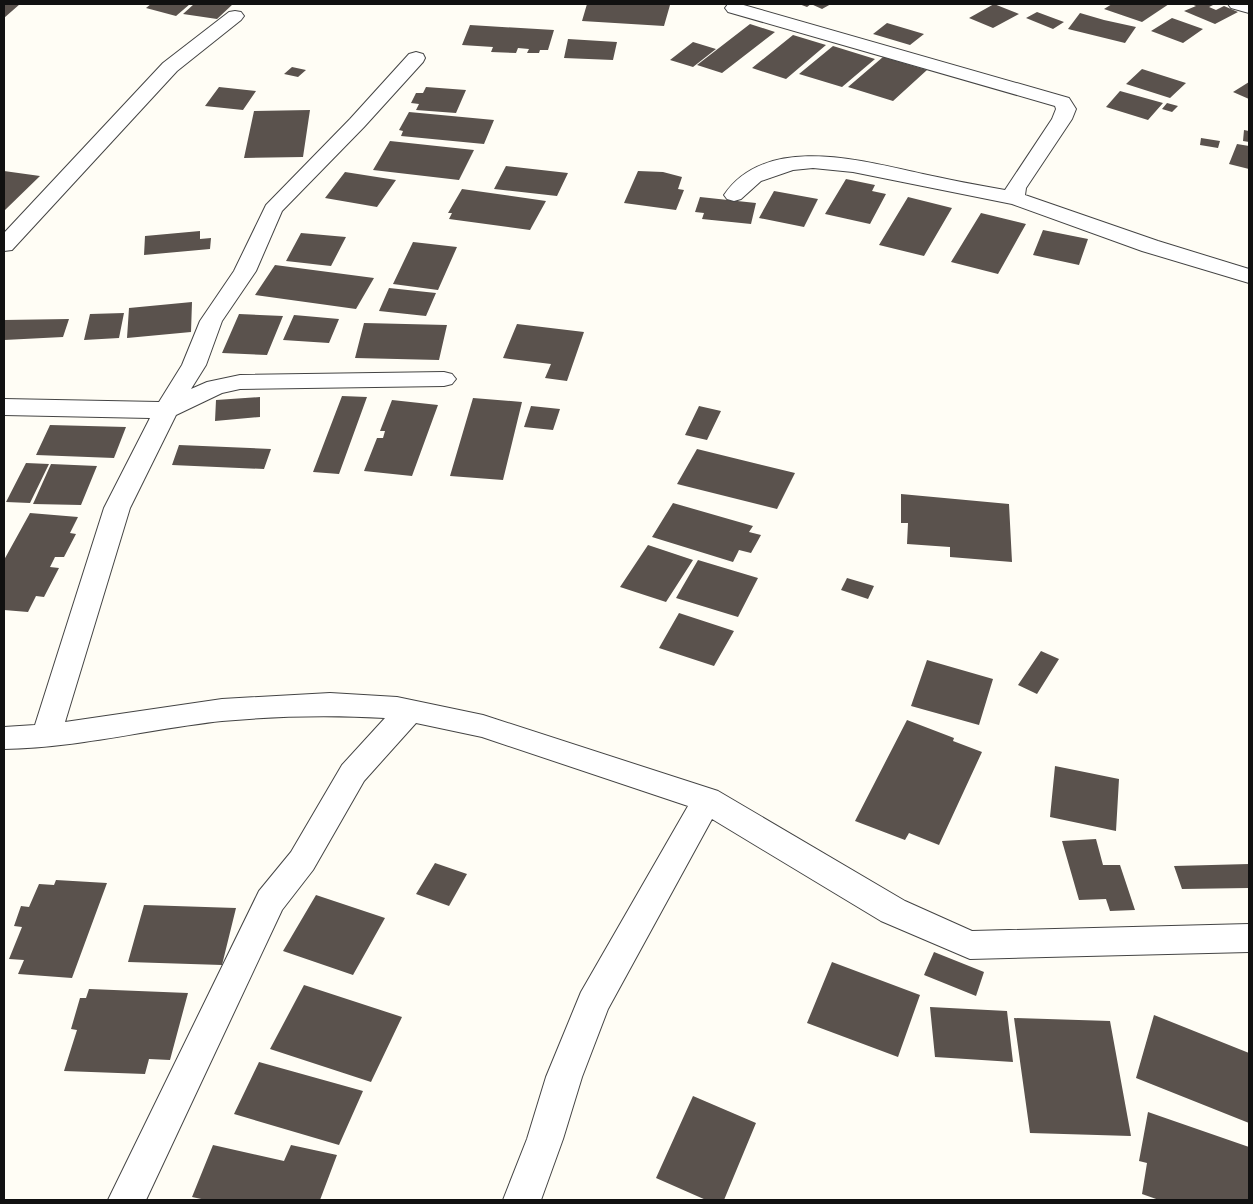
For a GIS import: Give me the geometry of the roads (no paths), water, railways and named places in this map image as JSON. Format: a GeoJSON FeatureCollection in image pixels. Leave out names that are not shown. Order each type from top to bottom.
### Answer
{"type":"FeatureCollection","features":[{"type":"Feature","properties":{"kind":"street"},"geometry":{"type":"LineString","coordinates":[[1237,4],[1249,8]]}},
{"type":"Feature","properties":{"kind":"street"},"geometry":{"type":"LineString","coordinates":[[734,8],[1062,102],[1066,109],[1062,119],[1016,188],[1014,193],[1018,199]]}},
{"type":"Feature","properties":{"kind":"street"},"geometry":{"type":"LineString","coordinates":[[4,245],[170,67],[235,16]]}},
{"type":"Feature","properties":{"kind":"street"},"geometry":{"type":"LineString","coordinates":[[46,736],[117,508],[166,410],[194,365],[211,321],[245,271],[273,209],[357,123],[416,58]]}},
{"type":"Feature","properties":{"kind":"street"},"geometry":{"type":"LineString","coordinates":[[734,195],[753,177],[800,162],[826,162],[881,170],[1018,199],[1150,246],[1249,276]]}},
{"type":"Feature","properties":{"kind":"street"},"geometry":{"type":"LineString","coordinates":[[4,407],[22,409],[166,410],[215,387],[240,382],[444,379]]}},
{"type":"Feature","properties":{"kind":"street"},"geometry":{"type":"LineString","coordinates":[[4,738],[46,736],[222,710],[330,704],[410,711],[483,726],[707,800],[893,911],[970,945],[1249,938]]}},
{"type":"Feature","properties":{"kind":"street"},"geometry":{"type":"LineString","coordinates":[[127,1200],[270,901],[302,861],[353,773],[410,711]]}},
{"type":"Feature","properties":{"kind":"street"},"geometry":{"type":"LineString","coordinates":[[522,1200],[545,1138],[564,1077],[593,1003],[707,800]]}}]}
